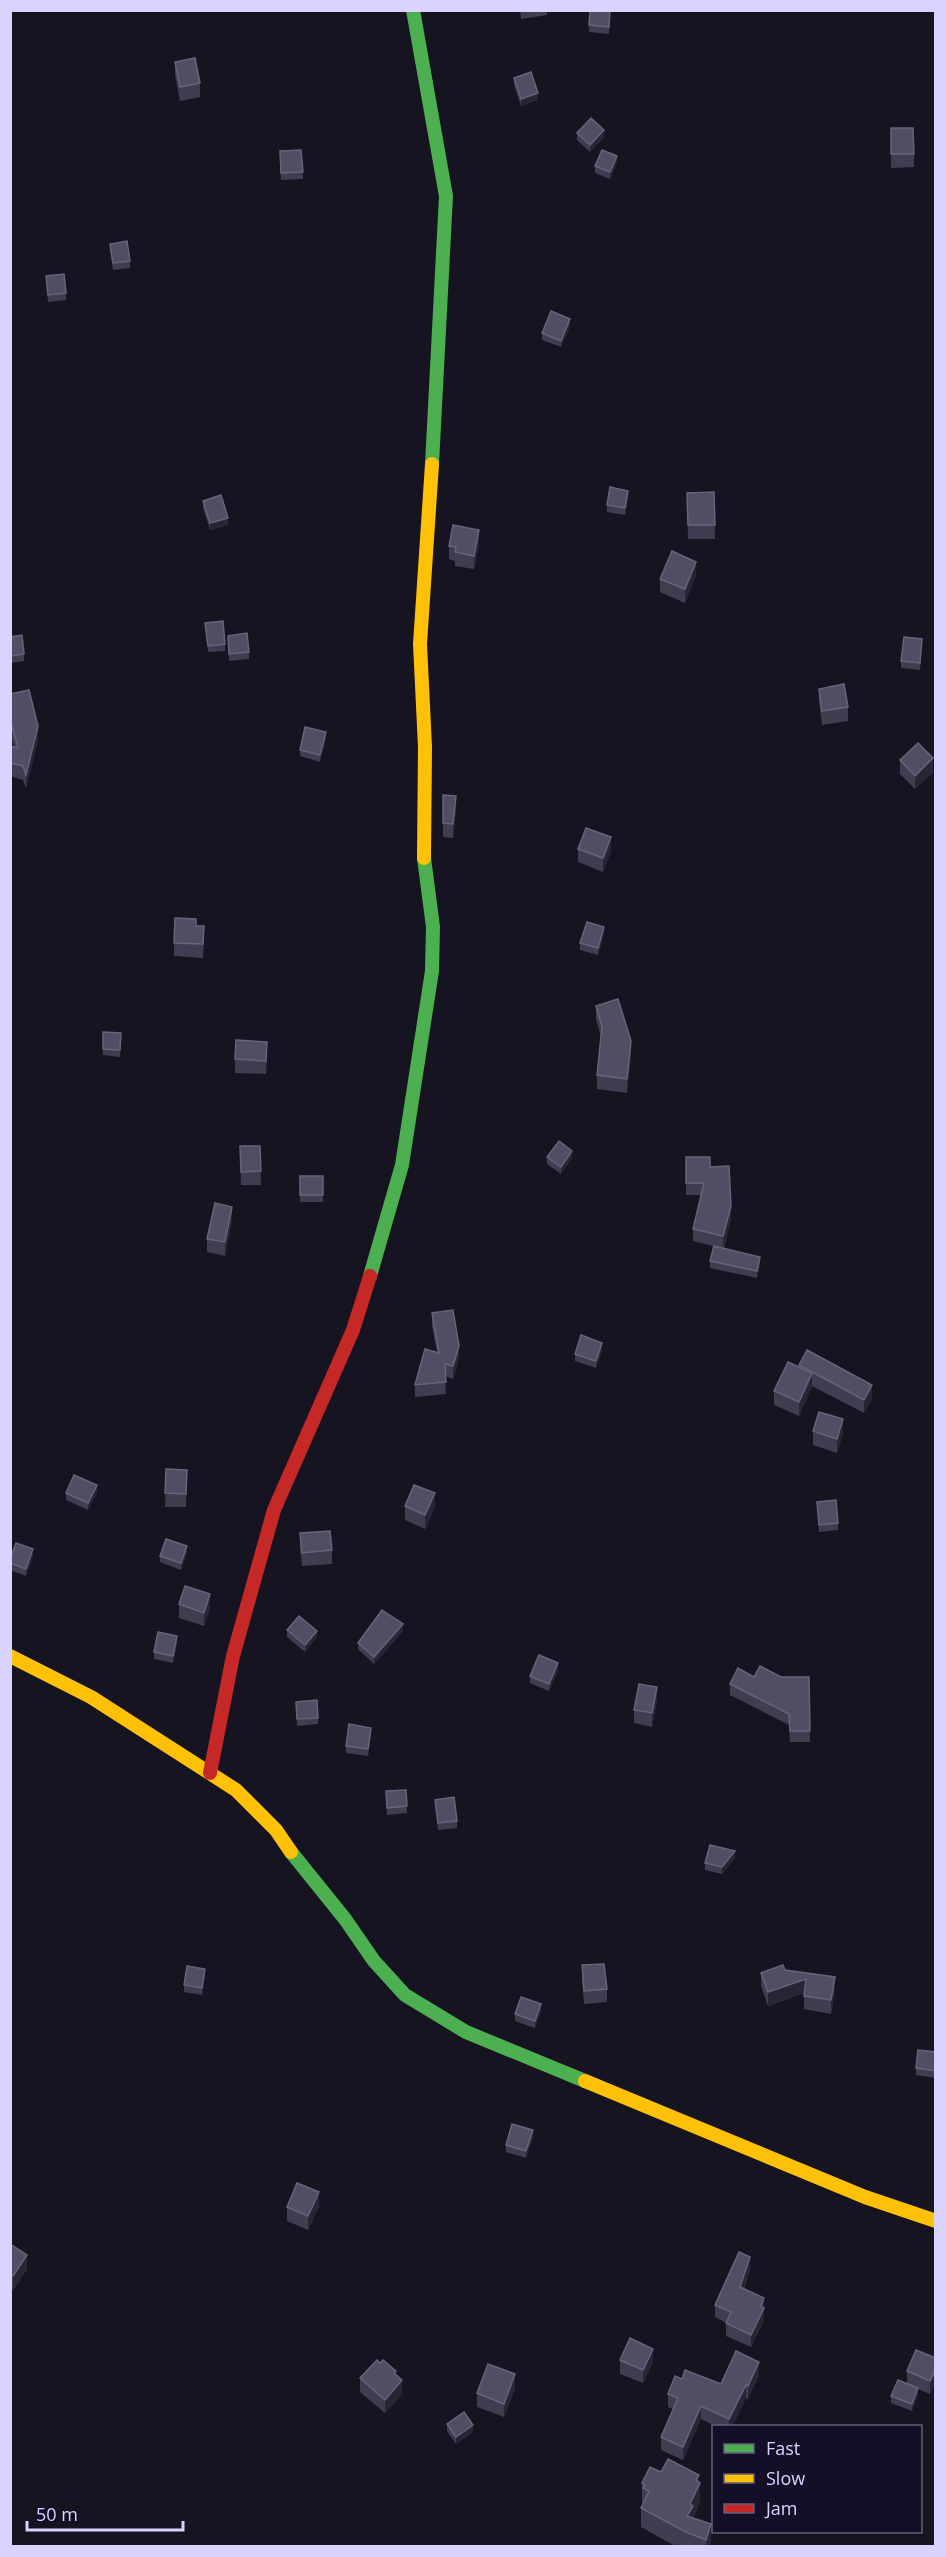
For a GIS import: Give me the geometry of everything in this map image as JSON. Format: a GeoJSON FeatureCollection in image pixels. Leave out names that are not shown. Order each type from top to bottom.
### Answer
{"type":"FeatureCollection","features":[{"type":"Feature","properties":{"kind":"street"},"geometry":{"type":"LineString","coordinates":[[210,1773],[233,1656],[274,1510],[353,1330],[381,1243],[402,1165],[432,971],[433,927],[424,863],[425,747],[420,644],[441,337],[446,196],[413,10]]}},
{"type":"Feature","properties":{"kind":"street"},"geometry":{"type":"LineString","coordinates":[[10,1656],[91,1697],[236,1790],[276,1830],[299,1864],[345,1919],[374,1961],[405,1995],[427,2010],[466,2032],[865,2197],[936,2222]]}},
{"type":"Feature","properties":{"kind":"building"},"geometry":{"type":"Polygon","coordinates":[[[590,10],[610,10],[609,27],[589,25],[590,10]]]}},
{"type":"Feature","properties":{"kind":"building"},"geometry":{"type":"Polygon","coordinates":[[[195,58],[200,83],[180,87],[175,62],[195,58]]]}},
{"type":"Feature","properties":{"kind":"building"},"geometry":{"type":"Polygon","coordinates":[[[531,72],[538,93],[521,99],[514,78],[531,72]]]}},
{"type":"Feature","properties":{"kind":"building"},"geometry":{"type":"Polygon","coordinates":[[[591,118],[604,130],[590,145],[577,133],[591,118]]]}},
{"type":"Feature","properties":{"kind":"building"},"geometry":{"type":"Polygon","coordinates":[[[891,128],[913,128],[914,154],[891,154],[891,128]]]}},
{"type":"Feature","properties":{"kind":"building"},"geometry":{"type":"Polygon","coordinates":[[[301,150],[303,172],[281,173],[280,151],[301,150]]]}},
{"type":"Feature","properties":{"kind":"building"},"geometry":{"type":"Polygon","coordinates":[[[602,150],[617,156],[610,172],[595,166],[602,150]]]}},
{"type":"Feature","properties":{"kind":"building"},"geometry":{"type":"Polygon","coordinates":[[[127,241],[130,261],[113,263],[110,244],[127,241]]]}},
{"type":"Feature","properties":{"kind":"building"},"geometry":{"type":"Polygon","coordinates":[[[64,274],[66,293],[48,295],[46,276],[64,274]]]}},
{"type":"Feature","properties":{"kind":"building"},"geometry":{"type":"Polygon","coordinates":[[[551,311],[570,319],[561,341],[542,333],[551,311]]]}},
{"type":"Feature","properties":{"kind":"building"},"geometry":{"type":"Polygon","coordinates":[[[610,487],[628,491],[625,508],[607,505],[610,487]]]}},
{"type":"Feature","properties":{"kind":"building"},"geometry":{"type":"Polygon","coordinates":[[[714,492],[715,525],[688,525],[687,493],[714,492]]]}},
{"type":"Feature","properties":{"kind":"building"},"geometry":{"type":"Polygon","coordinates":[[[221,495],[228,518],[210,523],[203,501],[221,495]]]}},
{"type":"Feature","properties":{"kind":"building"},"geometry":{"type":"Polygon","coordinates":[[[453,525],[479,530],[474,556],[455,552],[456,547],[449,546],[453,525]]]}},
{"type":"Feature","properties":{"kind":"building"},"geometry":{"type":"Polygon","coordinates":[[[672,551],[696,562],[685,589],[660,579],[672,551]]]}},
{"type":"Feature","properties":{"kind":"building"},"geometry":{"type":"Polygon","coordinates":[[[223,621],[225,644],[208,646],[205,623],[223,621]]]}},
{"type":"Feature","properties":{"kind":"building"},"geometry":{"type":"Polygon","coordinates":[[[247,633],[249,652],[229,654],[228,636],[247,633]]]}},
{"type":"Feature","properties":{"kind":"building"},"geometry":{"type":"Polygon","coordinates":[[[22,635],[24,654],[10,656],[10,637],[22,635]]]}},
{"type":"Feature","properties":{"kind":"building"},"geometry":{"type":"Polygon","coordinates":[[[904,637],[922,639],[920,663],[901,661],[904,637]]]}},
{"type":"Feature","properties":{"kind":"building"},"geometry":{"type":"Polygon","coordinates":[[[844,684],[848,707],[822,711],[819,689],[844,684]]]}},
{"type":"Feature","properties":{"kind":"building"},"geometry":{"type":"Polygon","coordinates":[[[29,690],[38,726],[26,775],[23,766],[10,763],[10,746],[18,748],[10,719],[10,694],[29,690]]]}},
{"type":"Feature","properties":{"kind":"building"},"geometry":{"type":"Polygon","coordinates":[[[305,727],[326,732],[320,755],[300,750],[305,727]]]}},
{"type":"Feature","properties":{"kind":"building"},"geometry":{"type":"Polygon","coordinates":[[[918,743],[933,758],[915,776],[900,760],[918,743]]]}},
{"type":"Feature","properties":{"kind":"building"},"geometry":{"type":"Polygon","coordinates":[[[443,795],[456,796],[453,824],[443,823],[443,795]]]}},
{"type":"Feature","properties":{"kind":"building"},"geometry":{"type":"Polygon","coordinates":[[[586,828],[611,837],[603,858],[578,849],[586,828]]]}},
{"type":"Feature","properties":{"kind":"building"},"geometry":{"type":"Polygon","coordinates":[[[175,918],[196,919],[196,926],[204,926],[203,944],[174,943],[175,918]]]}},
{"type":"Feature","properties":{"kind":"building"},"geometry":{"type":"Polygon","coordinates":[[[587,922],[604,927],[598,948],[580,943],[587,922]]]}},
{"type":"Feature","properties":{"kind":"building"},"geometry":{"type":"Polygon","coordinates":[[[618,999],[631,1041],[627,1079],[597,1075],[602,1027],[596,1006],[618,999]]]}},
{"type":"Feature","properties":{"kind":"building"},"geometry":{"type":"Polygon","coordinates":[[[103,1032],[121,1033],[120,1050],[103,1049],[103,1032]]]}},
{"type":"Feature","properties":{"kind":"building"},"geometry":{"type":"Polygon","coordinates":[[[236,1040],[267,1042],[266,1061],[235,1059],[236,1040]]]}},
{"type":"Feature","properties":{"kind":"building"},"geometry":{"type":"Polygon","coordinates":[[[559,1141],[572,1151],[561,1167],[547,1157],[559,1141]]]}},
{"type":"Feature","properties":{"kind":"building"},"geometry":{"type":"Polygon","coordinates":[[[240,1146],[260,1146],[261,1171],[241,1172],[240,1146]]]}},
{"type":"Feature","properties":{"kind":"building"},"geometry":{"type":"Polygon","coordinates":[[[686,1157],[710,1157],[710,1167],[729,1166],[731,1206],[723,1236],[693,1229],[704,1183],[686,1183],[686,1157]]]}},
{"type":"Feature","properties":{"kind":"building"},"geometry":{"type":"Polygon","coordinates":[[[300,1176],[323,1176],[323,1195],[300,1195],[300,1176]]]}},
{"type":"Feature","properties":{"kind":"building"},"geometry":{"type":"Polygon","coordinates":[[[215,1203],[232,1207],[225,1242],[207,1239],[215,1203]]]}},
{"type":"Feature","properties":{"kind":"building"},"geometry":{"type":"Polygon","coordinates":[[[714,1246],[760,1257],[757,1271],[710,1261],[714,1246]]]}},
{"type":"Feature","properties":{"kind":"building"},"geometry":{"type":"Polygon","coordinates":[[[453,1310],[459,1346],[453,1366],[445,1364],[446,1382],[415,1385],[425,1349],[439,1353],[432,1313],[453,1310]]]}},
{"type":"Feature","properties":{"kind":"building"},"geometry":{"type":"Polygon","coordinates":[[[581,1335],[602,1343],[596,1361],[575,1354],[581,1335]]]}},
{"type":"Feature","properties":{"kind":"building"},"geometry":{"type":"Polygon","coordinates":[[[807,1350],[872,1385],[864,1400],[799,1365],[807,1350]]]}},
{"type":"Feature","properties":{"kind":"building"},"geometry":{"type":"Polygon","coordinates":[[[788,1362],[812,1373],[799,1402],[774,1391],[788,1362]]]}},
{"type":"Feature","properties":{"kind":"building"},"geometry":{"type":"Polygon","coordinates":[[[819,1412],[843,1419],[837,1439],[813,1431],[819,1412]]]}},
{"type":"Feature","properties":{"kind":"building"},"geometry":{"type":"Polygon","coordinates":[[[166,1469],[187,1470],[186,1494],[165,1493],[166,1469]]]}},
{"type":"Feature","properties":{"kind":"building"},"geometry":{"type":"Polygon","coordinates":[[[74,1475],[97,1485],[88,1503],[66,1493],[74,1475]]]}},
{"type":"Feature","properties":{"kind":"building"},"geometry":{"type":"Polygon","coordinates":[[[414,1485],[435,1493],[425,1515],[405,1506],[414,1485]]]}},
{"type":"Feature","properties":{"kind":"building"},"geometry":{"type":"Polygon","coordinates":[[[836,1500],[838,1523],[819,1525],[817,1502],[836,1500]]]}},
{"type":"Feature","properties":{"kind":"building"},"geometry":{"type":"Polygon","coordinates":[[[330,1531],[332,1550],[302,1553],[300,1533],[330,1531]]]}},
{"type":"Feature","properties":{"kind":"building"},"geometry":{"type":"Polygon","coordinates":[[[166,1539],[187,1546],[181,1563],[160,1556],[166,1539]]]}},
{"type":"Feature","properties":{"kind":"building"},"geometry":{"type":"Polygon","coordinates":[[[16,1543],[33,1549],[26,1569],[10,1563],[16,1543]]]}},
{"type":"Feature","properties":{"kind":"building"},"geometry":{"type":"Polygon","coordinates":[[[185,1586],[210,1594],[204,1613],[179,1604],[185,1586]]]}},
{"type":"Feature","properties":{"kind":"building"},"geometry":{"type":"Polygon","coordinates":[[[382,1610],[403,1624],[374,1657],[358,1643],[382,1610]]]}},
{"type":"Feature","properties":{"kind":"building"},"geometry":{"type":"Polygon","coordinates":[[[299,1616],[317,1631],[305,1645],[287,1630],[299,1616]]]}},
{"type":"Feature","properties":{"kind":"building"},"geometry":{"type":"Polygon","coordinates":[[[158,1632],[177,1636],[173,1656],[154,1652],[158,1632]]]}},
{"type":"Feature","properties":{"kind":"building"},"geometry":{"type":"Polygon","coordinates":[[[539,1655],[558,1663],[549,1684],[530,1676],[539,1655]]]}},
{"type":"Feature","properties":{"kind":"building"},"geometry":{"type":"Polygon","coordinates":[[[760,1666],[781,1677],[809,1677],[810,1731],[790,1731],[789,1714],[730,1684],[738,1668],[754,1677],[760,1666]]]}},
{"type":"Feature","properties":{"kind":"building"},"geometry":{"type":"Polygon","coordinates":[[[639,1684],[657,1687],[652,1713],[634,1710],[639,1684]]]}},
{"type":"Feature","properties":{"kind":"building"},"geometry":{"type":"Polygon","coordinates":[[[317,1700],[318,1718],[297,1719],[296,1702],[317,1700]]]}},
{"type":"Feature","properties":{"kind":"building"},"geometry":{"type":"Polygon","coordinates":[[[349,1724],[371,1728],[368,1749],[346,1746],[349,1724]]]}},
{"type":"Feature","properties":{"kind":"building"},"geometry":{"type":"Polygon","coordinates":[[[406,1790],[407,1806],[387,1808],[386,1791],[406,1790]]]}},
{"type":"Feature","properties":{"kind":"building"},"geometry":{"type":"Polygon","coordinates":[[[454,1797],[457,1821],[438,1823],[435,1800],[454,1797]]]}},
{"type":"Feature","properties":{"kind":"building"},"geometry":{"type":"Polygon","coordinates":[[[710,1845],[735,1851],[722,1867],[705,1863],[710,1845]]]}},
{"type":"Feature","properties":{"kind":"building"},"geometry":{"type":"Polygon","coordinates":[[[604,1964],[607,1989],[584,1991],[582,1965],[604,1964]]]}},
{"type":"Feature","properties":{"kind":"building"},"geometry":{"type":"Polygon","coordinates":[[[783,1965],[785,1970],[835,1977],[831,2000],[804,1996],[806,1979],[768,1992],[761,1973],[783,1965]]]}},
{"type":"Feature","properties":{"kind":"building"},"geometry":{"type":"Polygon","coordinates":[[[187,1966],[205,1969],[202,1988],[184,1985],[187,1966]]]}},
{"type":"Feature","properties":{"kind":"building"},"geometry":{"type":"Polygon","coordinates":[[[521,1997],[541,2004],[535,2021],[515,2014],[521,1997]]]}},
{"type":"Feature","properties":{"kind":"building"},"geometry":{"type":"Polygon","coordinates":[[[918,2050],[936,2052],[936,2071],[916,2068],[918,2050]]]}},
{"type":"Feature","properties":{"kind":"building"},"geometry":{"type":"Polygon","coordinates":[[[512,2124],[533,2130],[526,2151],[506,2145],[512,2124]]]}},
{"type":"Feature","properties":{"kind":"building"},"geometry":{"type":"Polygon","coordinates":[[[297,2183],[319,2192],[308,2216],[287,2207],[297,2183]]]}},
{"type":"Feature","properties":{"kind":"building"},"geometry":{"type":"Polygon","coordinates":[[[10,2244],[27,2255],[13,2276],[10,2274],[10,2244]]]}},
{"type":"Feature","properties":{"kind":"building"},"geometry":{"type":"Polygon","coordinates":[[[739,2252],[750,2257],[740,2287],[764,2298],[761,2306],[764,2308],[751,2335],[726,2323],[731,2312],[715,2305],[739,2252]]]}},
{"type":"Feature","properties":{"kind":"building"},"geometry":{"type":"Polygon","coordinates":[[[630,2338],[653,2349],[643,2370],[620,2360],[630,2338]]]}},
{"type":"Feature","properties":{"kind":"building"},"geometry":{"type":"Polygon","coordinates":[[[916,2350],[936,2358],[936,2368],[930,2381],[907,2371],[916,2350]]]}},
{"type":"Feature","properties":{"kind":"building"},"geometry":{"type":"Polygon","coordinates":[[[736,2351],[759,2362],[729,2419],[701,2406],[683,2447],[661,2437],[678,2398],[668,2394],[675,2376],[682,2379],[685,2370],[721,2384],[736,2351]]]}},
{"type":"Feature","properties":{"kind":"building"},"geometry":{"type":"Polygon","coordinates":[[[377,2360],[380,2363],[383,2360],[396,2371],[394,2373],[402,2380],[385,2400],[360,2378],[377,2360]]]}},
{"type":"Feature","properties":{"kind":"building"},"geometry":{"type":"Polygon","coordinates":[[[488,2364],[515,2374],[504,2404],[477,2393],[488,2364]]]}},
{"type":"Feature","properties":{"kind":"building"},"geometry":{"type":"Polygon","coordinates":[[[898,2380],[918,2388],[912,2404],[891,2396],[898,2380]]]}},
{"type":"Feature","properties":{"kind":"building"},"geometry":{"type":"Polygon","coordinates":[[[464,2412],[473,2425],[456,2437],[447,2424],[464,2412]]]}},
{"type":"Feature","properties":{"kind":"building"},"geometry":{"type":"Polygon","coordinates":[[[668,2459],[699,2475],[696,2480],[700,2483],[690,2504],[693,2506],[687,2516],[711,2524],[706,2540],[641,2508],[649,2491],[643,2488],[645,2485],[642,2483],[650,2467],[661,2472],[668,2459]]]}},
{"type":"Feature","properties":{"kind":"traffic: fast"},"geometry":{"type":"LineString","coordinates":[[413,10],[446,196],[432,464]]}},
{"type":"Feature","properties":{"kind":"traffic: fast"},"geometry":{"type":"LineString","coordinates":[[370,1276],[402,1165],[432,971],[433,927],[424,858]]}},
{"type":"Feature","properties":{"kind":"traffic: fast"},"geometry":{"type":"LineString","coordinates":[[291,1852],[345,1919],[374,1961],[405,1995],[466,2032],[585,2081]]}},
{"type":"Feature","properties":{"kind":"traffic: slow"},"geometry":{"type":"LineString","coordinates":[[424,858],[425,747],[420,644],[432,464]]}},
{"type":"Feature","properties":{"kind":"traffic: slow"},"geometry":{"type":"LineString","coordinates":[[10,1656],[91,1697],[236,1790],[276,1830],[291,1852]]}},
{"type":"Feature","properties":{"kind":"traffic: slow"},"geometry":{"type":"LineString","coordinates":[[585,2081],[865,2197],[936,2221]]}},
{"type":"Feature","properties":{"kind":"traffic: jam"},"geometry":{"type":"LineString","coordinates":[[210,1773],[233,1656],[274,1510],[353,1330],[370,1276]]}}]}
